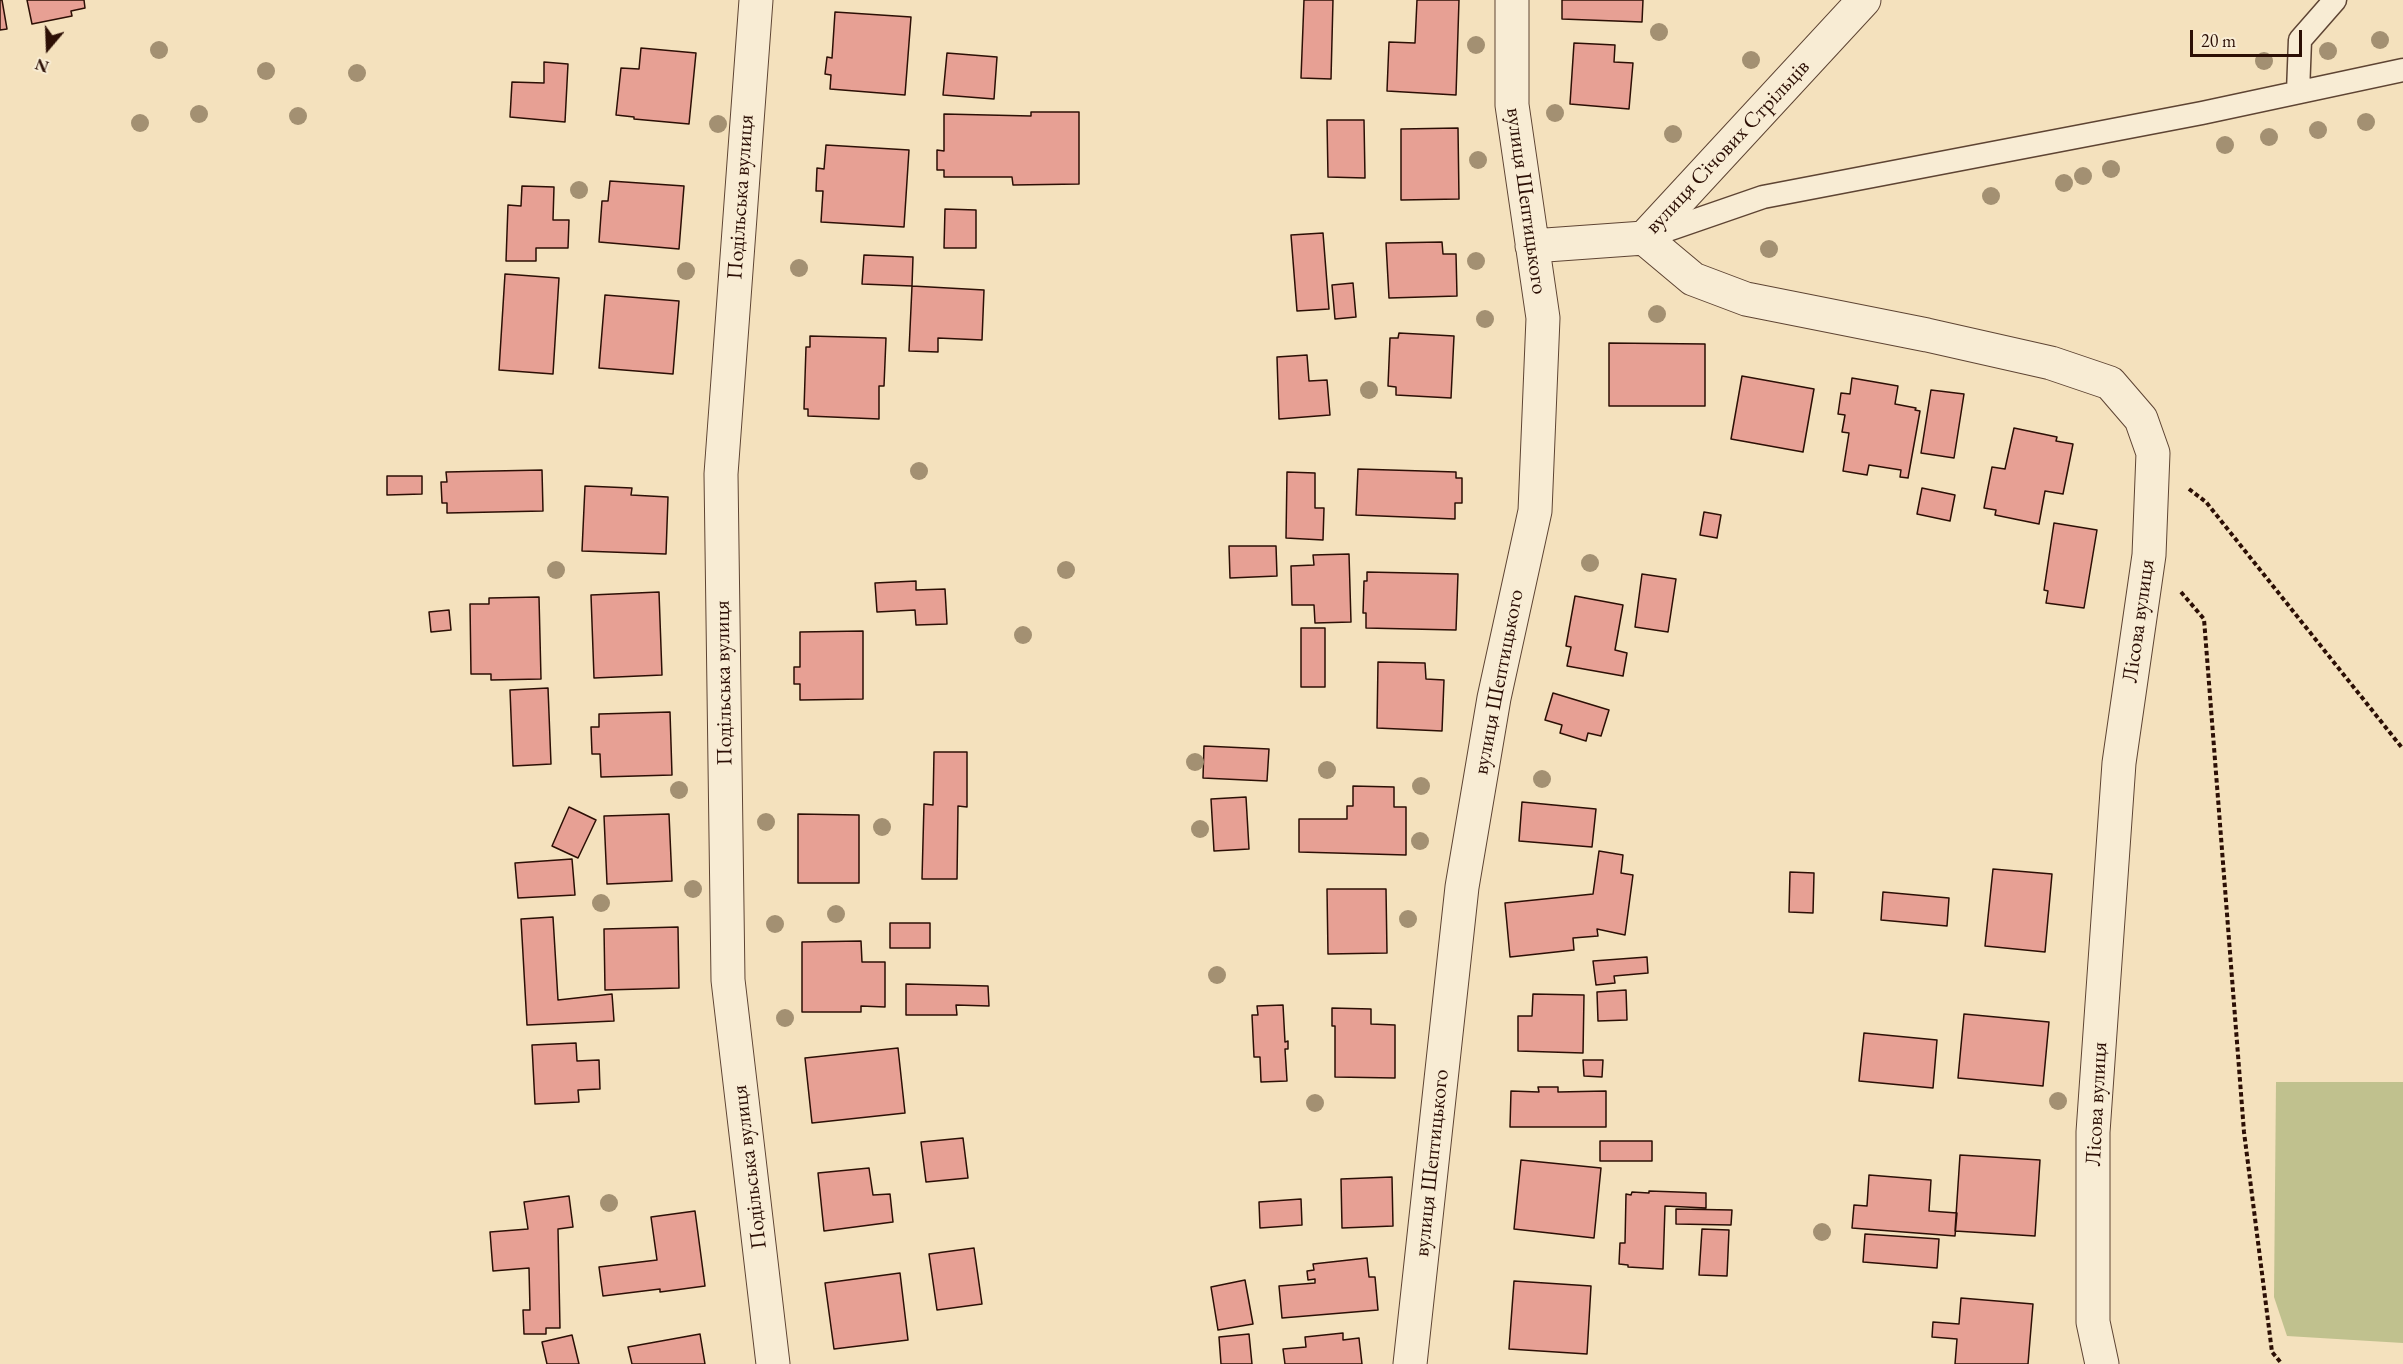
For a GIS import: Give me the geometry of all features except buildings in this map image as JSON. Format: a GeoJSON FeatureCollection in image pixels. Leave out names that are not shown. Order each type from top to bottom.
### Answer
{"type":"FeatureCollection","features":[{"type":"Feature","properties":{"kind":"street","name":"Подільська вулиця"},"geometry":{"type":"LineString","coordinates":[[756,0],[721,474],[728,980],[773,1364]]}},
{"type":"Feature","properties":{"kind":"street","name":"вулиця Шептицького"},"geometry":{"type":"LineString","coordinates":[[1410,1364],[1462,887],[1494,698],[1534,511],[1543,318],[1512,105],[1512,0]]}},
{"type":"Feature","properties":{"kind":"street","name":"вулиця Січових Стрільців"},"geometry":{"type":"LineString","coordinates":[[1532,246],[1644,238],[1864,0]]}},
{"type":"Feature","properties":{"kind":"street","name":"Лісова вулиця"},"geometry":{"type":"LineString","coordinates":[[1644,238],[1693,279],[1746,299],[1927,335],[2050,363],[2110,383],[2141,419],[2153,453],[2150,555],[2119,763],[2093,1132],[2093,1322],[2102,1364]]}},
{"type":"Feature","properties":{"kind":"lane"},"geometry":{"type":"LineString","coordinates":[[2298,92],[2300,40],[2335,0]]}},
{"type":"Feature","properties":{"kind":"lane"},"geometry":{"type":"LineString","coordinates":[[1644,238],[1763,197],[2190,115],[2403,70]]}},
{"type":"Feature","properties":{"kind":"path"},"geometry":{"type":"LineString","coordinates":[[2152,462],[2206,502],[2403,749]]}},
{"type":"Feature","properties":{"kind":"path"},"geometry":{"type":"LineString","coordinates":[[2150,555],[2204,619],[2244,1132],[2272,1352],[2282,1364]]}},
{"type":"Feature","properties":{"kind":"green space"},"geometry":{"type":"Polygon","coordinates":[[[2276,1082],[2403,1082],[2403,1343],[2287,1336],[2274,1297],[2276,1082]]]}}]}
